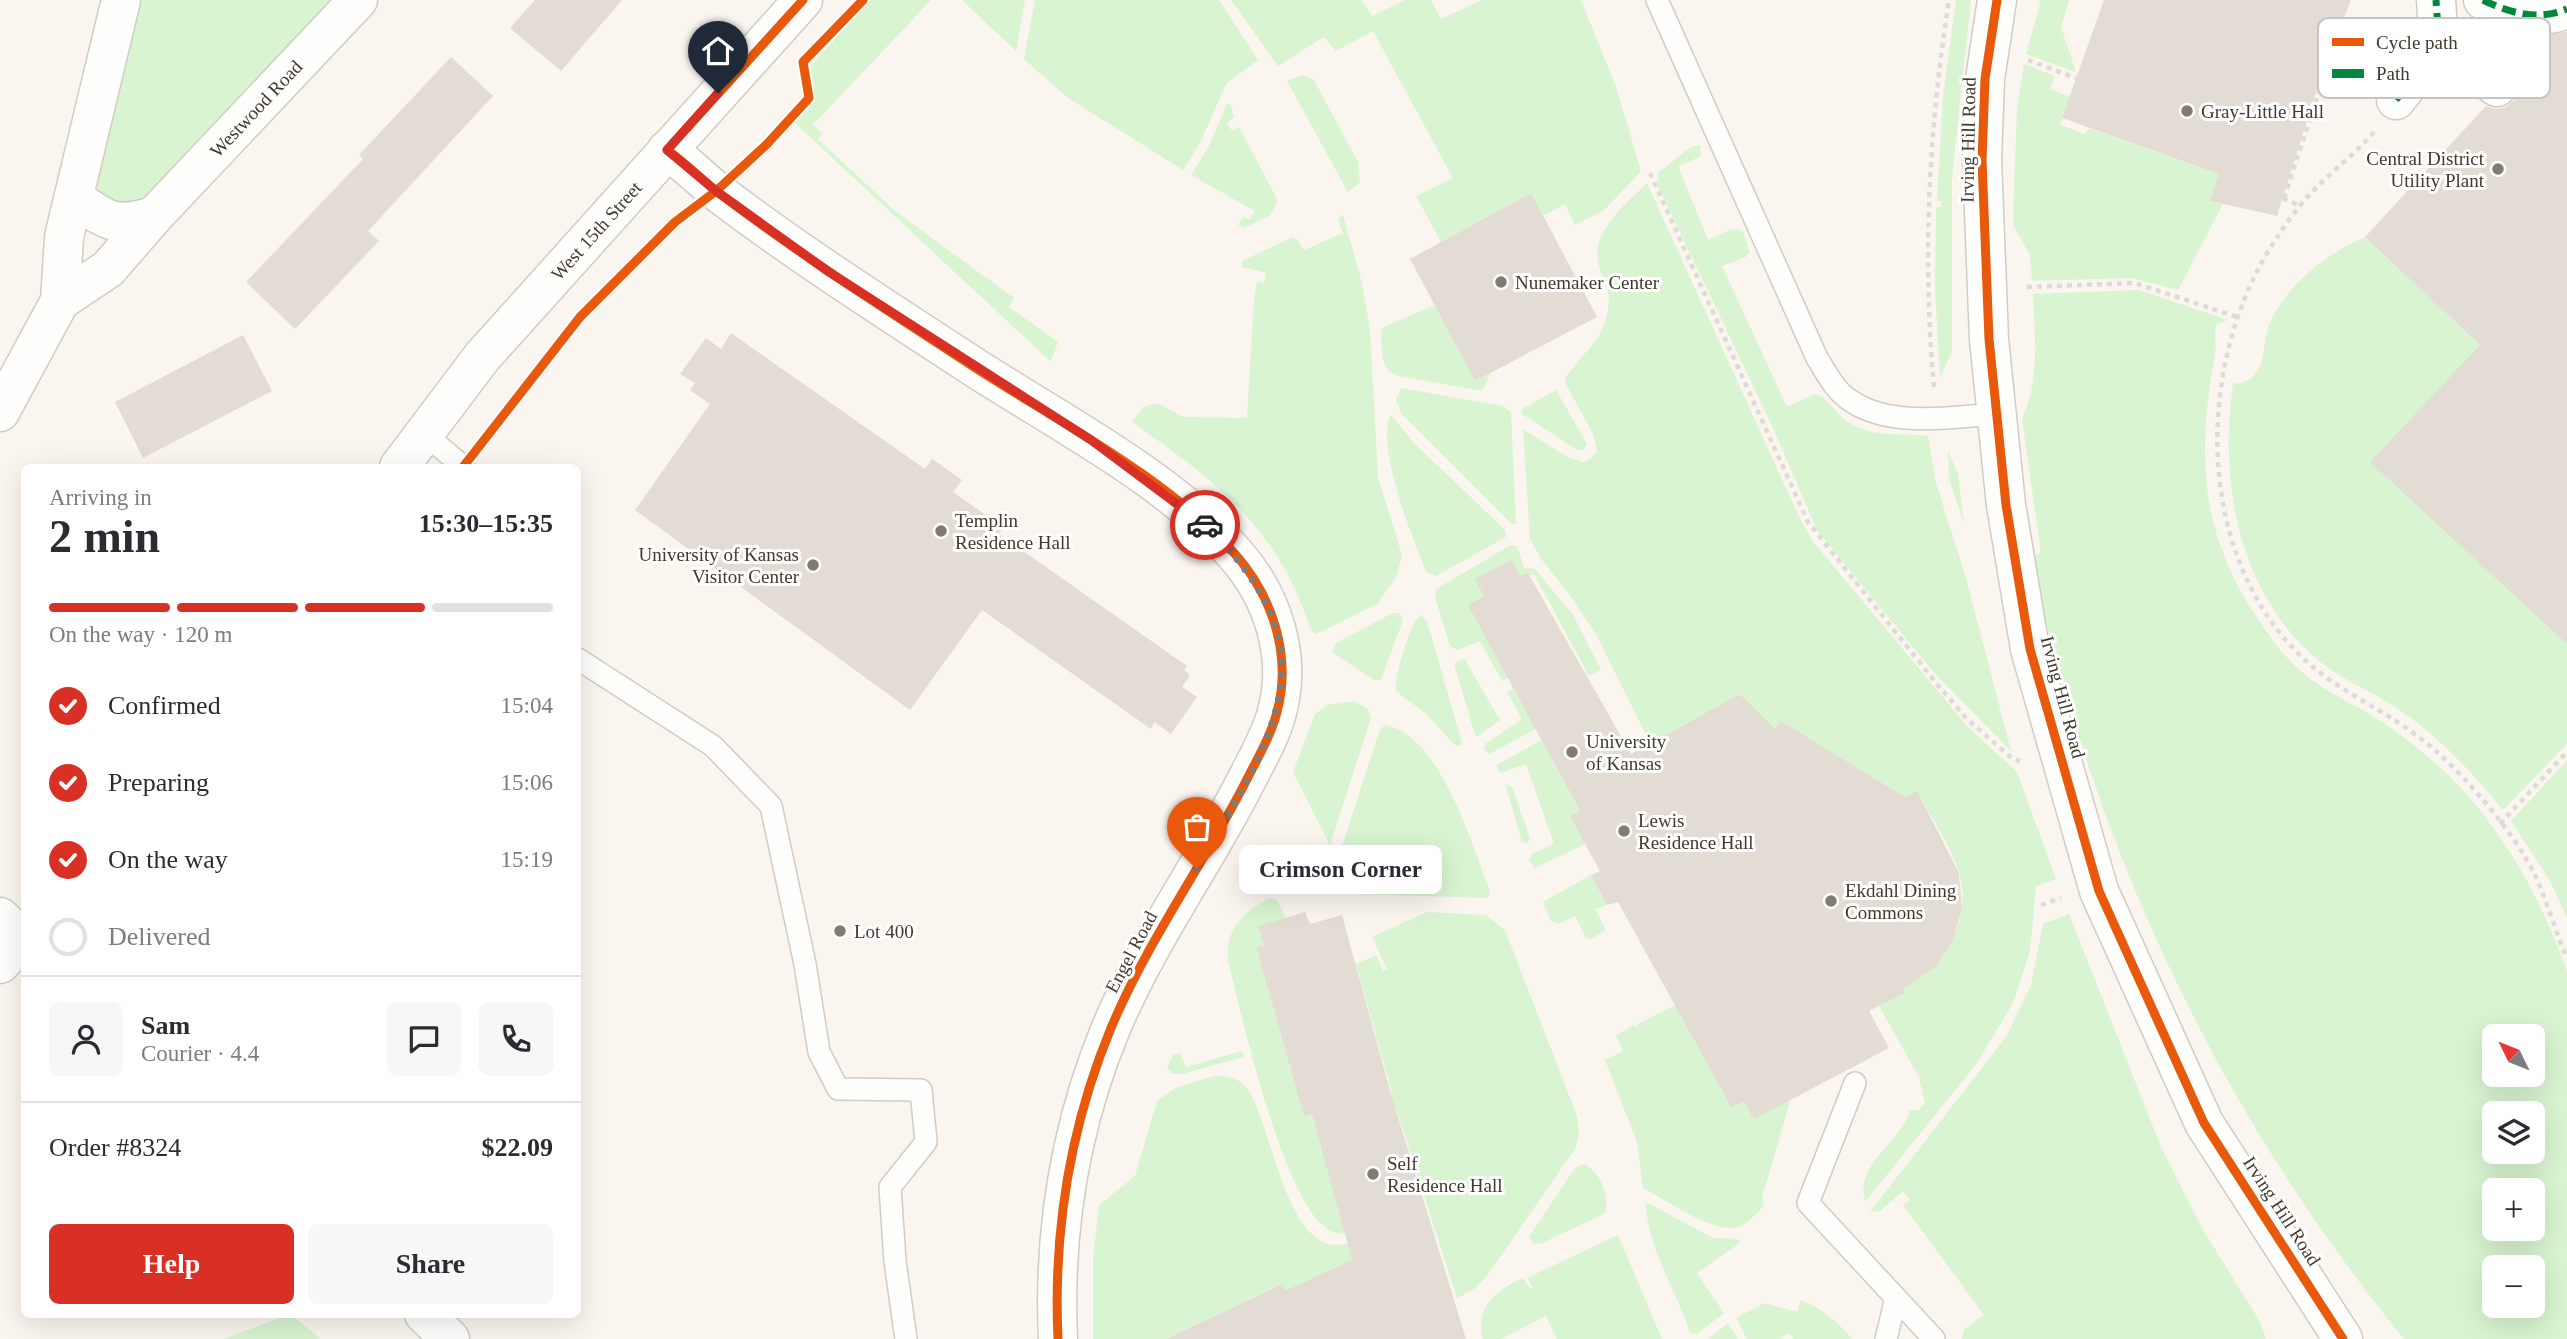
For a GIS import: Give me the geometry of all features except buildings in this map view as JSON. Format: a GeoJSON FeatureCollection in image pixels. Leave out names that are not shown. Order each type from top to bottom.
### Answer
{"type":"FeatureCollection","features":[{"type":"Feature","properties":{"kind":"main road","name":"Westwood Road"},"geometry":{"type":"LineString","coordinates":[[61,302],[64,237],[121,0]]}},
{"type":"Feature","properties":{"kind":"main road","name":"Westwood Road"},"geometry":{"type":"LineString","coordinates":[[0,412],[61,302],[108,269],[154,216],[358,0]]}},
{"type":"Feature","properties":{"kind":"main road","name":"West 15th Street"},"geometry":{"type":"LineString","coordinates":[[401,464],[482,357],[803,0]]}},
{"type":"Feature","properties":{"kind":"main road","name":"Irving Hill Road"},"geometry":{"type":"LineString","coordinates":[[1997,0],[1984,79],[1982,160],[1989,339],[2006,505],[2030,649],[2099,891],[2204,1123],[2343,1339]]}},
{"type":"Feature","properties":{"kind":"main road"},"geometry":{"type":"LineString","coordinates":[[2483,0],[2519,14],[2546,15],[2567,9]]}},
{"type":"Feature","properties":{"kind":"main road","name":"Engel Road"},"geometry":{"type":"LineString","coordinates":[[667,150],[716,191],[829,272],[1091,440],[1193,513],[1237,556],[1269,608],[1280,639],[1283,669],[1277,714],[1236,801],[1132,982],[1089,1088],[1072,1149],[1062,1206],[1057,1270],[1058,1339]]}},
{"type":"Feature","properties":{"kind":"main road"},"geometry":{"type":"LineString","coordinates":[[74,198],[105,219],[126,224],[154,216]]}},
{"type":"Feature","properties":{"kind":"main road"},"geometry":{"type":"LineString","coordinates":[[428,1318],[450,1339]]}},
{"type":"Feature","properties":{"kind":"lane"},"geometry":{"type":"LineString","coordinates":[[1657,0],[1817,358],[1835,386],[1852,402],[1881,415],[1936,417],[1997,414]]}},
{"type":"Feature","properties":{"kind":"lane"},"geometry":{"type":"LineString","coordinates":[[424,433],[460,464]]}},
{"type":"Feature","properties":{"kind":"lane"},"geometry":{"type":"LineString","coordinates":[[581,661],[713,746],[771,806],[805,964],[819,1052],[838,1089],[921,1090],[926,1142],[890,1187],[895,1261],[906,1339]]}},
{"type":"Feature","properties":{"kind":"lane"},"geometry":{"type":"LineString","coordinates":[[1855,1083],[1808,1203],[1934,1339]]}},
{"type":"Feature","properties":{"kind":"lane"},"geometry":{"type":"LineString","coordinates":[[1886,1339],[1896,1297]]}},
{"type":"Feature","properties":{"kind":"path"},"geometry":{"type":"LineString","coordinates":[[1934,387],[1928,318],[1928,242],[1935,111],[1949,0]]}},
{"type":"Feature","properties":{"kind":"path"},"geometry":{"type":"LineString","coordinates":[[2020,57],[2076,78]]}},
{"type":"Feature","properties":{"kind":"path"},"geometry":{"type":"LineString","coordinates":[[2300,206],[2283,198],[2318,95]]}},
{"type":"Feature","properties":{"kind":"path"},"geometry":{"type":"LineString","coordinates":[[2396,100],[2369,138],[2300,206],[2276,238],[2237,317],[2224,376],[2217,470],[2227,522],[2254,592],[2271,621],[2302,657],[2337,684],[2422,739],[2457,770],[2500,824],[2534,873],[2567,960]]}},
{"type":"Feature","properties":{"kind":"path"},"geometry":{"type":"LineString","coordinates":[[1650,173],[1808,523],[1876,611],[1967,719],[2012,759],[2021,762]]}},
{"type":"Feature","properties":{"kind":"path"},"geometry":{"type":"LineString","coordinates":[[2027,287],[2135,283],[2237,317]]}},
{"type":"Feature","properties":{"kind":"path"},"geometry":{"type":"LineString","coordinates":[[2500,824],[2567,752]]}},
{"type":"Feature","properties":{"kind":"path"},"geometry":{"type":"LineString","coordinates":[[2041,905],[2068,896]]}},
{"type":"Feature","properties":{"kind":"green space"},"geometry":{"type":"Polygon","coordinates":[[[137,0],[337,0],[149,200],[120,205],[98,192],[97,178],[137,0]]]}},
{"type":"Feature","properties":{"kind":"green space"},"geometry":{"type":"Polygon","coordinates":[[[871,0],[931,0],[813,125],[822,133],[818,139],[895,211],[1014,298],[1009,307],[1058,342],[1051,362],[795,123],[814,101],[811,65],[871,0]]]}},
{"type":"Feature","properties":{"kind":"green space"},"geometry":{"type":"Polygon","coordinates":[[[962,0],[1025,0],[1016,51],[962,0]]]}},
{"type":"Feature","properties":{"kind":"green space"},"geometry":{"type":"Polygon","coordinates":[[[1035,0],[1219,0],[1258,60],[1226,84],[1201,141],[1183,170],[1068,98],[1024,59],[1035,0]]]}},
{"type":"Feature","properties":{"kind":"green space"},"geometry":{"type":"Polygon","coordinates":[[[1231,0],[1362,0],[1372,16],[1405,0],[1431,0],[1441,19],[1482,0],[1581,0],[1616,87],[1641,171],[1604,210],[1575,225],[1565,204],[1543,216],[1531,193],[1441,242],[1416,196],[1453,178],[1373,31],[1336,51],[1324,37],[1278,66],[1231,0]]]}},
{"type":"Feature","properties":{"kind":"green space"},"geometry":{"type":"Polygon","coordinates":[[[1956,0],[1971,0],[1952,178],[1952,352],[1940,378],[1935,289],[1936,207],[1941,207],[1941,201],[1937,201],[1943,96],[1956,0]]]}},
{"type":"Feature","properties":{"kind":"green space"},"geometry":{"type":"Polygon","coordinates":[[[2041,0],[2069,0],[2061,27],[2076,72],[2026,54],[2041,0]]]}},
{"type":"Feature","properties":{"kind":"green space"},"geometry":{"type":"Polygon","coordinates":[[[2024,64],[2055,76],[2050,89],[2070,97],[2060,125],[2085,134],[2088,128],[2219,174],[2210,201],[2223,204],[2178,290],[2132,278],[2032,281],[2030,255],[2014,227],[2013,217],[2017,108],[2024,64]]]}},
{"type":"Feature","properties":{"kind":"green space"},"geometry":{"type":"Polygon","coordinates":[[[1303,75],[1314,80],[1358,162],[1360,183],[1348,192],[1287,81],[1303,75]]]}},
{"type":"Feature","properties":{"kind":"green space"},"geometry":{"type":"Polygon","coordinates":[[[1227,104],[1231,105],[1234,117],[1227,123],[1232,131],[1239,127],[1278,201],[1270,215],[1244,228],[1238,225],[1243,217],[1250,220],[1255,211],[1191,175],[1209,146],[1227,104]]]}},
{"type":"Feature","properties":{"kind":"green space"},"geometry":{"type":"Polygon","coordinates":[[[1700,145],[1701,156],[1679,166],[1680,171],[1708,240],[1732,229],[1742,230],[1750,252],[1746,257],[1722,266],[1787,407],[1815,394],[1848,422],[1867,431],[1928,436],[1936,483],[1966,578],[2011,751],[1935,674],[1817,530],[1773,428],[1658,186],[1658,173],[1691,147],[1700,145]]]}},
{"type":"Feature","properties":{"kind":"green space"},"geometry":{"type":"Polygon","coordinates":[[[1647,183],[1801,521],[1814,543],[1968,727],[2017,772],[2056,879],[2036,886],[2030,951],[2013,1003],[1977,1063],[1865,1202],[1863,1188],[1872,1165],[1898,1133],[1910,1110],[1918,1110],[1925,1103],[1919,1077],[1879,1006],[1903,993],[1903,987],[1931,967],[1952,940],[1962,907],[1962,890],[1959,872],[1945,841],[1917,791],[1905,797],[1781,721],[1775,730],[1761,719],[1741,694],[1650,743],[1596,634],[1541,559],[1530,539],[1523,429],[1569,458],[1583,462],[1589,460],[1597,451],[1593,434],[1564,381],[1598,337],[1606,319],[1609,294],[1598,262],[1600,239],[1621,208],[1647,183]]]}},
{"type":"Feature","properties":{"kind":"green space"},"geometry":{"type":"Polygon","coordinates":[[[1343,215],[1362,283],[1370,330],[1378,477],[1402,555],[1396,578],[1377,604],[1316,634],[1311,630],[1297,593],[1262,534],[1217,487],[1132,422],[1143,407],[1158,403],[1183,417],[1247,418],[1254,299],[1257,282],[1264,283],[1266,273],[1242,267],[1242,261],[1293,237],[1304,250],[1343,233],[1338,219],[1343,215]]]}},
{"type":"Feature","properties":{"kind":"green space"},"geometry":{"type":"Polygon","coordinates":[[[2365,237],[2480,345],[2371,462],[2567,644],[2567,744],[2503,810],[2438,740],[2392,705],[2319,661],[2291,634],[2269,603],[2240,534],[2229,459],[2233,384],[2246,381],[2256,373],[2269,325],[2276,310],[2296,284],[2336,252],[2365,237]]]}},
{"type":"Feature","properties":{"kind":"green space"},"geometry":{"type":"Polygon","coordinates":[[[2139,290],[2228,320],[2217,324],[2216,328],[2205,461],[2214,526],[2240,590],[2270,636],[2297,668],[2322,687],[2397,732],[2464,791],[2517,863],[2545,916],[2567,971],[2567,1339],[2404,1339],[2336,1250],[2275,1160],[2220,1066],[2171,970],[2127,871],[2090,770],[2058,665],[2031,557],[2041,553],[2022,419],[2032,389],[2035,342],[2033,294],[2139,290]]]}},
{"type":"Feature","properties":{"kind":"green space"},"geometry":{"type":"Polygon","coordinates":[[[1435,305],[1475,381],[1491,373],[1482,391],[1398,376],[1387,368],[1382,351],[1381,331],[1384,327],[1435,305]]]}},
{"type":"Feature","properties":{"kind":"green space"},"geometry":{"type":"Polygon","coordinates":[[[1401,388],[1503,406],[1511,412],[1516,524],[1512,524],[1401,413],[1396,400],[1401,388]]]}},
{"type":"Feature","properties":{"kind":"green space"},"geometry":{"type":"Polygon","coordinates":[[[1556,390],[1587,444],[1584,450],[1577,450],[1522,414],[1522,409],[1556,390]]]}},
{"type":"Feature","properties":{"kind":"green space"},"geometry":{"type":"Polygon","coordinates":[[[1391,415],[1415,444],[1505,530],[1506,537],[1436,576],[1426,572],[1391,469],[1387,429],[1391,415]]]}},
{"type":"Feature","properties":{"kind":"green space"},"geometry":{"type":"Polygon","coordinates":[[[1948,451],[1958,474],[1964,523],[1949,479],[1948,451]]]}},
{"type":"Feature","properties":{"kind":"green space"},"geometry":{"type":"Polygon","coordinates":[[[1511,545],[1517,546],[1524,568],[1535,569],[1573,615],[1601,670],[1589,676],[1534,574],[1530,576],[1527,573],[1484,596],[1508,678],[1502,681],[1480,641],[1458,650],[1450,646],[1435,597],[1436,589],[1511,545]]]}},
{"type":"Feature","properties":{"kind":"green space"},"geometry":{"type":"Polygon","coordinates":[[[1393,613],[1400,613],[1403,620],[1381,680],[1374,680],[1332,652],[1336,643],[1393,613]]]}},
{"type":"Feature","properties":{"kind":"green space"},"geometry":{"type":"Polygon","coordinates":[[[1421,615],[1427,621],[1462,743],[1460,746],[1455,745],[1426,714],[1396,691],[1404,650],[1412,628],[1421,615]]]}},
{"type":"Feature","properties":{"kind":"green space"},"geometry":{"type":"Polygon","coordinates":[[[1464,658],[1500,720],[1478,736],[1475,735],[1455,667],[1455,663],[1464,658]]]}},
{"type":"Feature","properties":{"kind":"green space"},"geometry":{"type":"Polygon","coordinates":[[[1513,689],[1536,729],[1489,754],[1484,749],[1485,744],[1522,719],[1507,692],[1513,689]]]}},
{"type":"Feature","properties":{"kind":"green space"},"geometry":{"type":"Polygon","coordinates":[[[1354,701],[1368,709],[1371,718],[1330,845],[1293,772],[1315,714],[1327,705],[1354,701]]]}},
{"type":"Feature","properties":{"kind":"green space"},"geometry":{"type":"Polygon","coordinates":[[[1385,725],[1405,733],[1422,748],[1438,769],[1474,847],[1490,891],[1488,898],[1352,894],[1337,862],[1380,729],[1385,725]]]}},
{"type":"Feature","properties":{"kind":"green space"},"geometry":{"type":"Polygon","coordinates":[[[1541,740],[1580,811],[1570,818],[1585,844],[1535,868],[1529,860],[1531,854],[1554,844],[1526,764],[1500,773],[1497,765],[1541,740]]]}},
{"type":"Feature","properties":{"kind":"green space"},"geometry":{"type":"Polygon","coordinates":[[[2567,760],[2567,918],[2550,881],[2511,821],[2567,760]]]}},
{"type":"Feature","properties":{"kind":"green space"},"geometry":{"type":"Polygon","coordinates":[[[1505,783],[1512,787],[1530,838],[1528,843],[1522,842],[1505,783]]]}},
{"type":"Feature","properties":{"kind":"green space"},"geometry":{"type":"Polygon","coordinates":[[[1591,875],[1607,905],[1595,909],[1606,930],[1591,939],[1586,938],[1575,916],[1558,924],[1551,921],[1543,902],[1591,875]]]}},
{"type":"Feature","properties":{"kind":"green space"},"geometry":{"type":"Polygon","coordinates":[[[1270,898],[1277,900],[1286,918],[1258,926],[1264,945],[1256,947],[1304,1115],[1312,1114],[1346,1233],[1325,1227],[1306,1203],[1287,1165],[1270,1119],[1228,961],[1229,940],[1238,923],[1252,909],[1270,898]]]}},
{"type":"Feature","properties":{"kind":"green space"},"geometry":{"type":"Polygon","coordinates":[[[1427,912],[1486,915],[1505,930],[1577,1116],[1579,1135],[1575,1149],[1487,1276],[1474,1289],[1457,1298],[1396,1108],[1384,1111],[1380,1097],[1392,1093],[1356,964],[1376,955],[1383,971],[1387,969],[1372,937],[1427,912]]]}},
{"type":"Feature","properties":{"kind":"green space"},"geometry":{"type":"Polygon","coordinates":[[[2069,914],[2161,1147],[2203,1230],[2259,1320],[2266,1339],[1962,1339],[1964,1329],[1984,1315],[1903,1205],[1910,1200],[1903,1191],[1880,1211],[1870,1212],[2006,1037],[2031,985],[2043,924],[2069,914]]]}},
{"type":"Feature","properties":{"kind":"green space"},"geometry":{"type":"Polygon","coordinates":[[[1675,1005],[1731,1107],[1744,1102],[1791,1098],[1762,1198],[1764,1206],[1749,1221],[1738,1227],[1716,1226],[1703,1221],[1643,1188],[1637,1142],[1605,1060],[1623,1051],[1616,1036],[1633,1025],[1637,1028],[1638,1024],[1675,1005]]]}},
{"type":"Feature","properties":{"kind":"green space"},"geometry":{"type":"Polygon","coordinates":[[[1242,1051],[1244,1057],[1182,1074],[1173,1074],[1167,1068],[1173,1055],[1180,1053],[1186,1067],[1242,1051]]]}},
{"type":"Feature","properties":{"kind":"green space"},"geometry":{"type":"Polygon","coordinates":[[[1214,1076],[1237,1080],[1244,1085],[1254,1100],[1294,1209],[1309,1231],[1327,1243],[1349,1243],[1353,1260],[1283,1292],[1281,1284],[1166,1339],[1093,1339],[1093,1258],[1099,1205],[1135,1176],[1157,1101],[1177,1087],[1214,1076]]]}},
{"type":"Feature","properties":{"kind":"green space"},"geometry":{"type":"Polygon","coordinates":[[[1584,1164],[1595,1172],[1603,1185],[1606,1200],[1604,1214],[1542,1243],[1533,1244],[1529,1237],[1575,1168],[1584,1164]]]}},
{"type":"Feature","properties":{"kind":"green space"},"geometry":{"type":"Polygon","coordinates":[[[1646,1202],[1713,1238],[1738,1239],[1740,1243],[1697,1273],[1724,1313],[1697,1334],[1690,1333],[1656,1252],[1647,1219],[1646,1202]]]}},
{"type":"Feature","properties":{"kind":"green space"},"geometry":{"type":"Polygon","coordinates":[[[1618,1235],[1662,1339],[1557,1339],[1546,1316],[1501,1339],[1483,1339],[1482,1318],[1490,1301],[1497,1294],[1523,1278],[1531,1290],[1533,1288],[1527,1278],[1618,1235]]]}},
{"type":"Feature","properties":{"kind":"green space"},"geometry":{"type":"Polygon","coordinates":[[[1801,1300],[1829,1316],[1852,1339],[1794,1339],[1789,1333],[1779,1339],[1747,1339],[1736,1318],[1765,1303],[1797,1312],[1801,1300]]]}},
{"type":"Feature","properties":{"kind":"green space"},"geometry":{"type":"Polygon","coordinates":[[[279,1318],[295,1318],[321,1339],[223,1339],[279,1318]]]}},
{"type":"Feature","properties":{"kind":"green space"},"geometry":{"type":"Polygon","coordinates":[[[1728,1323],[1738,1339],[1708,1339],[1728,1323]]]}},
{"type":"Feature","properties":{"kind":"marked path"},"geometry":{"type":"LineString","coordinates":[[2436,0],[2437,18]]}},
{"type":"Feature","properties":{"kind":"marked path"},"geometry":{"type":"LineString","coordinates":[[2483,0],[2524,14],[2556,13],[2567,9]]}},
{"type":"Feature","properties":{"kind":"cycle path"},"geometry":{"type":"LineString","coordinates":[[803,0],[667,150],[720,194],[815,262],[977,369],[1113,454],[1179,501],[1235,554],[1248,571],[1269,608],[1280,649],[1281,691],[1267,739],[1229,814],[1141,965],[1125,996],[1097,1065],[1067,1180],[1058,1259],[1058,1339]]}},
{"type":"Feature","properties":{"kind":"cycle path"},"geometry":{"type":"LineString","coordinates":[[465,464],[580,317],[675,222],[716,191],[767,144],[809,98],[803,62],[863,0]]}},
{"type":"Feature","properties":{"kind":"cycle path"},"geometry":{"type":"LineString","coordinates":[[1997,0],[1985,79],[1982,160],[1989,339],[2006,505],[2030,649],[2099,891],[2204,1123],[2343,1339]]}},
{"type":"Feature","properties":{"kind":"way so far"},"geometry":{"type":"LineString","coordinates":[[1197,869],[1236,801],[1277,714],[1283,669],[1280,639],[1269,608],[1237,556],[1205,525]]}},
{"type":"Feature","properties":{"kind":"place","name":"Gray-Little Hall"},"geometry":{"type":"Point","coordinates":[2187,111]}},
{"type":"Feature","properties":{"kind":"place","name":"Central District Utility Plant"},"geometry":{"type":"Point","coordinates":[2498,169]}},
{"type":"Feature","properties":{"kind":"place","name":"Nunemaker Center"},"geometry":{"type":"Point","coordinates":[1501,282]}},
{"type":"Feature","properties":{"kind":"place","name":"Templin Residence Hall"},"geometry":{"type":"Point","coordinates":[941,531]}},
{"type":"Feature","properties":{"kind":"place","name":"University of Kansas Visitor Center"},"geometry":{"type":"Point","coordinates":[813,565]}},
{"type":"Feature","properties":{"kind":"place","name":"University of Kansas"},"geometry":{"type":"Point","coordinates":[1572,752]}},
{"type":"Feature","properties":{"kind":"place","name":"Lewis Residence Hall"},"geometry":{"type":"Point","coordinates":[1624,831]}},
{"type":"Feature","properties":{"kind":"place","name":"Crimson Corner"},"geometry":{"type":"Point","coordinates":[1197,869]}},
{"type":"Feature","properties":{"kind":"place","name":"Ekdahl Dining Commons"},"geometry":{"type":"Point","coordinates":[1831,901]}},
{"type":"Feature","properties":{"kind":"place","name":"Lot 400"},"geometry":{"type":"Point","coordinates":[840,931]}},
{"type":"Feature","properties":{"kind":"place","name":"Self Residence Hall"},"geometry":{"type":"Point","coordinates":[1373,1174]}},
{"type":"Feature","properties":{"kind":"route"},"geometry":{"type":"LineString","coordinates":[[718,93],[667,150],[716,191],[829,272],[1091,440],[1176,500],[1205,525]]}}]}
